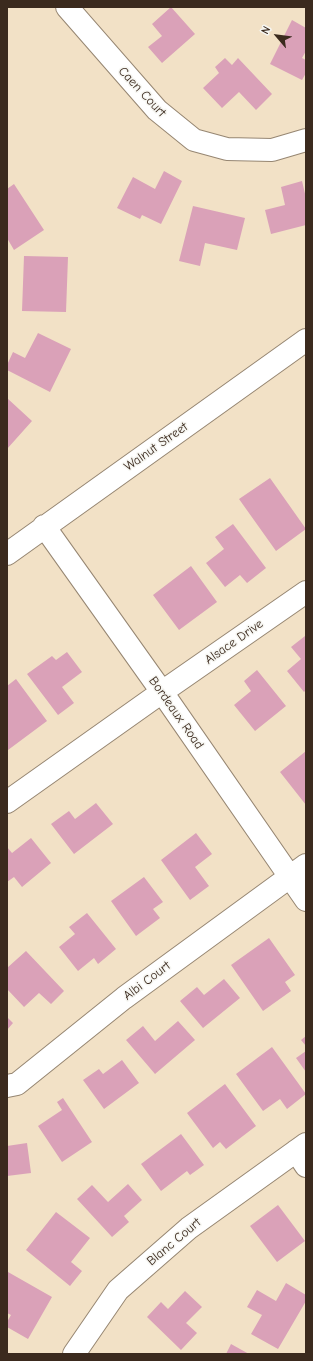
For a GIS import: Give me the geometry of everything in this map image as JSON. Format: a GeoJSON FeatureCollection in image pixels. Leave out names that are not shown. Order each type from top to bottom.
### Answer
{"type":"FeatureCollection","features":[{"type":"Feature","properties":{"kind":"street","name":"Caen Court"},"geometry":{"type":"LineString","coordinates":[[67,7],[157,110],[194,140],[227,149],[242,150],[272,150],[306,140]]}},
{"type":"Feature","properties":{"kind":"street","name":"Walnut Street"},"geometry":{"type":"LineString","coordinates":[[7,554],[44,526],[306,340]]}},
{"type":"Feature","properties":{"kind":"street","name":"Bordeaux Road"},"geometry":{"type":"LineString","coordinates":[[44,526],[162,692],[298,871],[306,900]]}},
{"type":"Feature","properties":{"kind":"street","name":"Alsace Drive"},"geometry":{"type":"LineString","coordinates":[[162,692],[306,592]]}},
{"type":"Feature","properties":{"kind":"street"},"geometry":{"type":"LineString","coordinates":[[7,802],[162,692]]}},
{"type":"Feature","properties":{"kind":"street","name":"Albi Court"},"geometry":{"type":"LineString","coordinates":[[7,1086],[17,1084],[124,998],[298,871]]}},
{"type":"Feature","properties":{"kind":"street","name":"Blanc Court"},"geometry":{"type":"LineString","coordinates":[[74,1354],[118,1290],[189,1228],[303,1154]]}},
{"type":"Feature","properties":{"kind":"building"},"geometry":{"type":"Polygon","coordinates":[[[171,7],[195,34],[162,63],[148,47],[162,36],[152,24],[171,7]]]}},
{"type":"Feature","properties":{"kind":"building"},"geometry":{"type":"Polygon","coordinates":[[[292,20],[306,28],[306,51],[302,58],[306,60],[306,73],[302,80],[270,64],[292,20]]]}},
{"type":"Feature","properties":{"kind":"building"},"geometry":{"type":"Polygon","coordinates":[[[225,58],[232,65],[238,58],[272,94],[256,110],[239,92],[222,108],[203,88],[219,73],[215,67],[225,58]]]}},
{"type":"Feature","properties":{"kind":"building"},"geometry":{"type":"Polygon","coordinates":[[[164,171],[182,181],[161,224],[142,215],[140,219],[117,208],[133,177],[155,189],[164,171]]]}},
{"type":"Feature","properties":{"kind":"building"},"geometry":{"type":"Polygon","coordinates":[[[302,181],[306,198],[306,225],[271,234],[265,210],[285,205],[281,187],[302,181]]]}},
{"type":"Feature","properties":{"kind":"building"},"geometry":{"type":"Polygon","coordinates":[[[14,184],[44,230],[14,250],[7,238],[7,189],[14,184]]]}},
{"type":"Feature","properties":{"kind":"building"},"geometry":{"type":"Polygon","coordinates":[[[193,206],[245,218],[237,250],[205,243],[200,266],[179,261],[193,206]]]}},
{"type":"Feature","properties":{"kind":"building"},"geometry":{"type":"Polygon","coordinates":[[[24,256],[68,257],[66,312],[22,311],[24,256]]]}},
{"type":"Feature","properties":{"kind":"building"},"geometry":{"type":"Polygon","coordinates":[[[38,333],[71,349],[50,392],[7,370],[7,365],[13,352],[25,358],[38,333]]]}},
{"type":"Feature","properties":{"kind":"building"},"geometry":{"type":"Polygon","coordinates":[[[7,398],[32,421],[7,449],[7,398]]]}},
{"type":"Feature","properties":{"kind":"building"},"geometry":{"type":"Polygon","coordinates":[[[270,478],[306,529],[276,551],[239,499],[270,478]]]}},
{"type":"Feature","properties":{"kind":"building"},"geometry":{"type":"Polygon","coordinates":[[[233,524],[266,568],[247,583],[240,575],[225,587],[206,563],[224,549],[215,537],[233,524]]]}},
{"type":"Feature","properties":{"kind":"building"},"geometry":{"type":"Polygon","coordinates":[[[191,566],[217,602],[179,630],[153,595],[191,566]]]}},
{"type":"Feature","properties":{"kind":"building"},"geometry":{"type":"Polygon","coordinates":[[[305,636],[306,690],[304,692],[287,671],[301,659],[291,647],[305,636]]]}},
{"type":"Feature","properties":{"kind":"building"},"geometry":{"type":"Polygon","coordinates":[[[67,652],[82,672],[62,687],[74,703],[58,715],[27,674],[52,656],[56,660],[67,652]]]}},
{"type":"Feature","properties":{"kind":"building"},"geometry":{"type":"Polygon","coordinates":[[[257,670],[286,706],[255,731],[234,705],[251,691],[244,681],[257,670]]]}},
{"type":"Feature","properties":{"kind":"building"},"geometry":{"type":"Polygon","coordinates":[[[16,679],[47,721],[8,750],[7,686],[16,679]]]}},
{"type":"Feature","properties":{"kind":"building"},"geometry":{"type":"Polygon","coordinates":[[[306,751],[306,805],[280,772],[306,751]]]}},
{"type":"Feature","properties":{"kind":"building"},"geometry":{"type":"Polygon","coordinates":[[[96,803],[113,824],[74,854],[51,824],[69,811],[75,819],[96,803]]]}},
{"type":"Feature","properties":{"kind":"building"},"geometry":{"type":"Polygon","coordinates":[[[196,833],[212,854],[195,867],[209,886],[190,900],[161,860],[196,833]]]}},
{"type":"Feature","properties":{"kind":"building"},"geometry":{"type":"Polygon","coordinates":[[[31,838],[51,863],[22,887],[14,877],[7,882],[7,847],[12,853],[31,838]]]}},
{"type":"Feature","properties":{"kind":"building"},"geometry":{"type":"Polygon","coordinates":[[[144,877],[163,902],[153,909],[160,918],[136,936],[111,901],[144,877]]]}},
{"type":"Feature","properties":{"kind":"building"},"geometry":{"type":"Polygon","coordinates":[[[87,913],[116,949],[98,964],[94,958],[78,971],[59,947],[75,934],[69,927],[87,913]]]}},
{"type":"Feature","properties":{"kind":"building"},"geometry":{"type":"Polygon","coordinates":[[[269,938],[295,975],[285,982],[291,991],[263,1011],[231,965],[269,938]]]}},
{"type":"Feature","properties":{"kind":"building"},"geometry":{"type":"Polygon","coordinates":[[[26,951],[64,991],[51,1004],[39,993],[24,1007],[7,989],[7,968],[26,951]]]}},
{"type":"Feature","properties":{"kind":"building"},"geometry":{"type":"Polygon","coordinates":[[[224,979],[240,998],[203,1028],[180,1001],[197,987],[204,995],[224,979]]]}},
{"type":"Feature","properties":{"kind":"building"},"geometry":{"type":"Polygon","coordinates":[[[7,1017],[13,1023],[7,1030],[7,1017]]]}},
{"type":"Feature","properties":{"kind":"building"},"geometry":{"type":"Polygon","coordinates":[[[178,1021],[195,1040],[155,1074],[126,1040],[143,1026],[155,1041],[178,1021]]]}},
{"type":"Feature","properties":{"kind":"building"},"geometry":{"type":"Polygon","coordinates":[[[306,1036],[306,1046],[301,1040],[306,1036]]]}},
{"type":"Feature","properties":{"kind":"building"},"geometry":{"type":"Polygon","coordinates":[[[272,1047],[306,1094],[287,1109],[280,1099],[263,1111],[236,1074],[272,1047]]]}},
{"type":"Feature","properties":{"kind":"building"},"geometry":{"type":"Polygon","coordinates":[[[306,1051],[306,1072],[296,1058],[306,1051]]]}},
{"type":"Feature","properties":{"kind":"building"},"geometry":{"type":"Polygon","coordinates":[[[122,1060],[139,1083],[104,1109],[83,1080],[99,1069],[103,1074],[122,1060]]]}},
{"type":"Feature","properties":{"kind":"building"},"geometry":{"type":"Polygon","coordinates":[[[225,1084],[256,1126],[226,1149],[220,1142],[213,1148],[187,1113],[225,1084]]]}},
{"type":"Feature","properties":{"kind":"building"},"geometry":{"type":"Polygon","coordinates":[[[63,1098],[92,1142],[62,1162],[38,1126],[62,1110],[57,1102],[63,1098]]]}},
{"type":"Feature","properties":{"kind":"building"},"geometry":{"type":"Polygon","coordinates":[[[181,1134],[204,1165],[190,1175],[187,1171],[161,1191],[141,1164],[181,1134]]]}},
{"type":"Feature","properties":{"kind":"building"},"geometry":{"type":"Polygon","coordinates":[[[27,1143],[31,1173],[7,1176],[7,1146],[27,1143]]]}},
{"type":"Feature","properties":{"kind":"building"},"geometry":{"type":"Polygon","coordinates":[[[128,1184],[142,1200],[124,1216],[129,1222],[112,1237],[77,1199],[92,1185],[108,1202],[128,1184]]]}},
{"type":"Feature","properties":{"kind":"building"},"geometry":{"type":"Polygon","coordinates":[[[278,1205],[305,1241],[277,1262],[250,1226],[278,1205]]]}},
{"type":"Feature","properties":{"kind":"building"},"geometry":{"type":"Polygon","coordinates":[[[56,1212],[90,1238],[71,1262],[82,1271],[70,1286],[26,1250],[56,1212]]]}},
{"type":"Feature","properties":{"kind":"building"},"geometry":{"type":"Polygon","coordinates":[[[8,1272],[52,1297],[28,1339],[7,1327],[7,1322],[11,1315],[7,1313],[8,1272]]]}},
{"type":"Feature","properties":{"kind":"building"},"geometry":{"type":"Polygon","coordinates":[[[286,1283],[306,1295],[306,1301],[278,1349],[251,1334],[262,1315],[247,1307],[257,1290],[276,1301],[286,1283]]]}},
{"type":"Feature","properties":{"kind":"building"},"geometry":{"type":"Polygon","coordinates":[[[185,1291],[202,1307],[186,1323],[197,1333],[181,1350],[147,1317],[161,1302],[168,1309],[185,1291]]]}},
{"type":"Feature","properties":{"kind":"building"},"geometry":{"type":"Polygon","coordinates":[[[231,1344],[249,1354],[226,1354],[231,1344]]]}}]}
